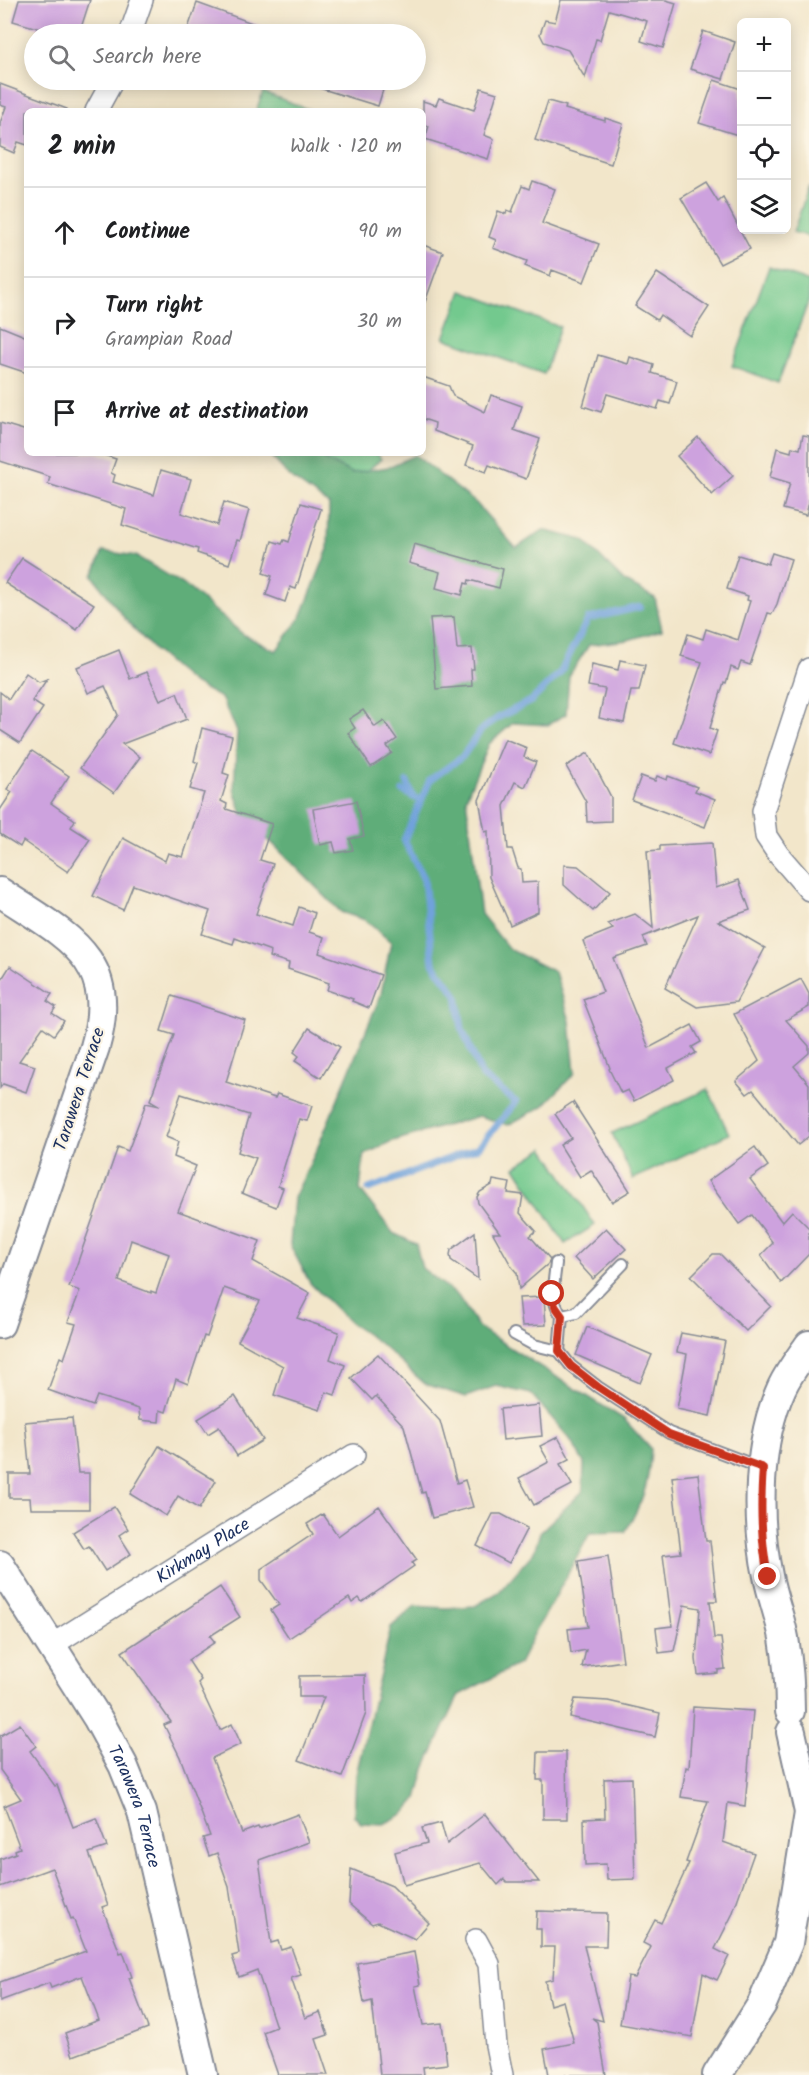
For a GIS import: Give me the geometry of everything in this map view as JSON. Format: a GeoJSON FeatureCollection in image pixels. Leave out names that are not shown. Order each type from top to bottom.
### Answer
{"type":"FeatureCollection","features":[{"type":"Feature","properties":{"kind":"street"},"geometry":{"type":"LineString","coordinates":[[134,24],[142,0]]}},
{"type":"Feature","properties":{"kind":"street"},"geometry":{"type":"LineString","coordinates":[[98,108],[108,90]]}},
{"type":"Feature","properties":{"kind":"street"},"geometry":{"type":"LineString","coordinates":[[809,669],[763,811],[766,837],[809,891]]}},
{"type":"Feature","properties":{"kind":"street","name":"Tarawera Terrace"},"geometry":{"type":"LineString","coordinates":[[0,892],[54,928],[82,952],[98,978],[102,994],[102,1011],[101,1028],[95,1047],[0,1324]]}},
{"type":"Feature","properties":{"kind":"street"},"geometry":{"type":"LineString","coordinates":[[717,2075],[762,2004],[788,1943],[809,1813],[800,1721],[790,1687],[784,1637],[768,1577],[762,1543],[760,1508],[770,1422],[782,1387],[809,1345]]}},
{"type":"Feature","properties":{"kind":"street","name":"Kirkmay Place"},"geometry":{"type":"LineString","coordinates":[[52,1645],[354,1455]]}},
{"type":"Feature","properties":{"kind":"street","name":"Tarawera Terrace"},"geometry":{"type":"LineString","coordinates":[[0,1565],[98,1719],[123,1765],[142,1812],[203,2075]]}},
{"type":"Feature","properties":{"kind":"street"},"geometry":{"type":"LineString","coordinates":[[784,1637],[809,1680]]}},
{"type":"Feature","properties":{"kind":"street"},"geometry":{"type":"LineString","coordinates":[[476,1940],[489,1964],[496,2045],[502,2075]]}},
{"type":"Feature","properties":{"kind":"lane"},"geometry":{"type":"LineString","coordinates":[[556,1263],[552,1294],[555,1306],[562,1316],[559,1351]]}},
{"type":"Feature","properties":{"kind":"lane"},"geometry":{"type":"LineString","coordinates":[[562,1316],[576,1313],[623,1264]]}},
{"type":"Feature","properties":{"kind":"lane"},"geometry":{"type":"LineString","coordinates":[[514,1334],[534,1345],[559,1351],[571,1366],[598,1387],[669,1434],[763,1468]]}},
{"type":"Feature","properties":{"kind":"green space"},"geometry":{"type":"Polygon","coordinates":[[[263,92],[305,108],[257,108],[263,92]]]}},
{"type":"Feature","properties":{"kind":"green space"},"geometry":{"type":"Polygon","coordinates":[[[809,186],[809,237],[793,232],[809,186]]]}},
{"type":"Feature","properties":{"kind":"green space"},"geometry":{"type":"Polygon","coordinates":[[[769,267],[809,282],[809,300],[778,383],[732,366],[769,267]]]}},
{"type":"Feature","properties":{"kind":"green space"},"geometry":{"type":"Polygon","coordinates":[[[462,291],[560,327],[544,374],[444,338],[462,291]]]}},
{"type":"Feature","properties":{"kind":"green space"},"geometry":{"type":"Polygon","coordinates":[[[271,456],[324,456],[325,460],[352,473],[388,467],[416,456],[476,503],[516,548],[543,530],[583,540],[624,581],[655,598],[662,630],[628,640],[589,645],[569,676],[566,714],[548,725],[513,723],[489,744],[466,798],[481,914],[509,949],[555,972],[570,1021],[575,1073],[542,1107],[508,1125],[479,1116],[390,1142],[364,1155],[360,1190],[393,1233],[416,1244],[422,1268],[458,1296],[479,1328],[624,1419],[651,1449],[647,1483],[641,1502],[625,1532],[590,1533],[519,1664],[459,1695],[425,1769],[417,1799],[405,1813],[384,1824],[361,1823],[354,1816],[356,1775],[391,1627],[415,1606],[446,1608],[475,1606],[499,1592],[534,1552],[540,1532],[583,1491],[584,1463],[570,1439],[531,1394],[496,1386],[466,1397],[425,1384],[378,1342],[350,1323],[310,1283],[290,1245],[294,1198],[317,1149],[381,994],[391,942],[365,920],[341,912],[272,843],[245,824],[234,789],[237,731],[221,698],[191,682],[155,651],[125,619],[93,576],[103,551],[136,556],[186,586],[244,635],[276,651],[301,617],[328,549],[329,505],[290,477],[271,456]]]}},
{"type":"Feature","properties":{"kind":"green space"},"geometry":{"type":"Polygon","coordinates":[[[316,456],[379,456],[381,459],[344,490],[316,456]]]}},
{"type":"Feature","properties":{"kind":"green space"},"geometry":{"type":"Polygon","coordinates":[[[708,1089],[729,1134],[633,1179],[612,1133],[708,1089]]]}},
{"type":"Feature","properties":{"kind":"green space"},"geometry":{"type":"Polygon","coordinates":[[[544,1148],[595,1225],[565,1244],[515,1167],[544,1148]]]}},
{"type":"Feature","properties":{"kind":"building"},"geometry":{"type":"Polygon","coordinates":[[[19,0],[90,0],[82,24],[24,24],[13,21],[19,0]]]}},
{"type":"Feature","properties":{"kind":"building"},"geometry":{"type":"Polygon","coordinates":[[[561,0],[666,0],[676,3],[663,48],[641,41],[647,21],[609,10],[600,40],[596,39],[585,78],[568,50],[544,42],[540,34],[545,20],[555,22],[561,0]]]}},
{"type":"Feature","properties":{"kind":"building"},"geometry":{"type":"Polygon","coordinates":[[[197,3],[255,24],[190,24],[197,3]]]}},
{"type":"Feature","properties":{"kind":"building"},"geometry":{"type":"Polygon","coordinates":[[[703,31],[735,42],[723,79],[690,69],[703,31]]]}},
{"type":"Feature","properties":{"kind":"building"},"geometry":{"type":"Polygon","coordinates":[[[714,80],[737,88],[737,135],[699,123],[714,80]]]}},
{"type":"Feature","properties":{"kind":"building"},"geometry":{"type":"Polygon","coordinates":[[[0,84],[64,108],[24,108],[24,144],[18,142],[14,153],[0,147],[0,123],[6,107],[0,105],[0,84]]]}},
{"type":"Feature","properties":{"kind":"building"},"geometry":{"type":"Polygon","coordinates":[[[481,88],[497,93],[484,135],[494,139],[488,159],[426,139],[429,126],[426,125],[426,108],[423,108],[423,101],[436,105],[439,98],[474,110],[481,88]]]}},
{"type":"Feature","properties":{"kind":"building"},"geometry":{"type":"Polygon","coordinates":[[[326,90],[383,90],[378,106],[326,90]]]}},
{"type":"Feature","properties":{"kind":"building"},"geometry":{"type":"Polygon","coordinates":[[[548,101],[566,106],[565,109],[623,124],[611,164],[535,140],[548,101]]]}},
{"type":"Feature","properties":{"kind":"building"},"geometry":{"type":"Polygon","coordinates":[[[532,181],[555,189],[542,223],[599,244],[584,282],[552,270],[550,276],[525,266],[527,261],[493,248],[496,240],[489,237],[498,211],[506,214],[507,210],[512,212],[522,186],[529,189],[532,181]]]}},
{"type":"Feature","properties":{"kind":"building"},"geometry":{"type":"Polygon","coordinates":[[[706,183],[718,202],[723,198],[737,224],[737,234],[742,234],[750,249],[720,264],[681,198],[706,183]]]}},
{"type":"Feature","properties":{"kind":"building"},"geometry":{"type":"Polygon","coordinates":[[[426,246],[443,252],[426,299],[426,246]]]}},
{"type":"Feature","properties":{"kind":"building"},"geometry":{"type":"Polygon","coordinates":[[[657,273],[709,307],[690,336],[660,315],[657,320],[635,306],[657,273]]]}},
{"type":"Feature","properties":{"kind":"building"},"geometry":{"type":"Polygon","coordinates":[[[0,326],[24,336],[24,372],[0,364],[0,326]]]}},
{"type":"Feature","properties":{"kind":"building"},"geometry":{"type":"Polygon","coordinates":[[[598,355],[628,364],[630,357],[654,365],[652,373],[677,381],[670,404],[660,401],[657,409],[607,394],[601,412],[583,406],[598,355]]]}},
{"type":"Feature","properties":{"kind":"building"},"geometry":{"type":"Polygon","coordinates":[[[426,378],[449,386],[453,396],[485,412],[491,395],[522,406],[514,430],[540,439],[526,479],[489,465],[486,472],[466,465],[473,446],[434,431],[435,423],[426,420],[426,378]]]}},
{"type":"Feature","properties":{"kind":"building"},"geometry":{"type":"Polygon","coordinates":[[[0,423],[24,430],[24,456],[107,456],[116,459],[111,473],[115,475],[113,482],[154,495],[161,470],[191,479],[181,513],[217,525],[224,502],[249,510],[240,541],[237,540],[229,564],[197,553],[198,549],[122,525],[126,509],[48,484],[50,477],[0,461],[0,423]]]}},
{"type":"Feature","properties":{"kind":"building"},"geometry":{"type":"Polygon","coordinates":[[[803,435],[809,436],[809,502],[806,515],[783,509],[790,483],[770,477],[777,448],[791,452],[792,447],[800,449],[803,435]]]}},
{"type":"Feature","properties":{"kind":"building"},"geometry":{"type":"Polygon","coordinates":[[[698,437],[733,476],[712,495],[677,456],[698,437]]]}},
{"type":"Feature","properties":{"kind":"building"},"geometry":{"type":"Polygon","coordinates":[[[301,503],[321,509],[296,589],[290,587],[285,602],[266,595],[272,576],[263,573],[272,541],[282,544],[284,540],[289,542],[301,503]]]}},
{"type":"Feature","properties":{"kind":"building"},"geometry":{"type":"Polygon","coordinates":[[[414,544],[503,569],[499,588],[469,580],[468,584],[465,583],[462,595],[436,588],[440,572],[409,563],[414,544]]]}},
{"type":"Feature","properties":{"kind":"building"},"geometry":{"type":"Polygon","coordinates":[[[772,553],[791,559],[777,604],[772,614],[768,613],[750,665],[741,662],[738,670],[731,667],[726,683],[724,682],[710,728],[717,731],[709,755],[674,743],[702,662],[681,656],[688,634],[703,639],[706,629],[738,640],[750,601],[747,600],[748,596],[727,589],[738,555],[768,564],[772,553]]]}},
{"type":"Feature","properties":{"kind":"building"},"geometry":{"type":"Polygon","coordinates":[[[22,558],[94,604],[77,630],[5,583],[22,558]]]}},
{"type":"Feature","properties":{"kind":"building"},"geometry":{"type":"Polygon","coordinates":[[[454,617],[457,649],[472,648],[474,669],[471,669],[472,686],[436,689],[430,618],[454,617]]]}},
{"type":"Feature","properties":{"kind":"building"},"geometry":{"type":"Polygon","coordinates":[[[119,650],[130,679],[147,672],[160,700],[177,693],[187,719],[122,744],[140,757],[114,793],[80,768],[118,715],[105,686],[88,693],[77,667],[119,650]]]}},
{"type":"Feature","properties":{"kind":"building"},"geometry":{"type":"Polygon","coordinates":[[[620,660],[645,665],[639,691],[631,691],[624,723],[599,718],[605,689],[588,686],[592,664],[618,670],[620,660]]]}},
{"type":"Feature","properties":{"kind":"building"},"geometry":{"type":"Polygon","coordinates":[[[26,673],[39,682],[47,679],[32,701],[43,708],[20,743],[0,730],[0,692],[9,699],[26,673]]]}},
{"type":"Feature","properties":{"kind":"building"},"geometry":{"type":"Polygon","coordinates":[[[363,710],[375,727],[384,721],[397,739],[387,746],[392,753],[371,767],[348,733],[355,728],[349,719],[363,710]]]}},
{"type":"Feature","properties":{"kind":"building"},"geometry":{"type":"Polygon","coordinates":[[[202,728],[232,736],[223,773],[229,775],[221,801],[227,804],[226,809],[272,824],[260,860],[273,864],[256,914],[293,926],[299,907],[315,913],[309,932],[324,937],[319,953],[381,975],[369,1008],[352,1001],[353,999],[327,990],[329,983],[288,969],[289,963],[270,957],[271,951],[235,938],[233,944],[202,934],[210,911],[133,885],[123,910],[93,896],[123,838],[165,861],[168,853],[183,857],[204,793],[190,789],[198,763],[194,761],[202,728]]]}},
{"type":"Feature","properties":{"kind":"building"},"geometry":{"type":"Polygon","coordinates":[[[505,739],[527,748],[524,757],[536,762],[525,787],[515,782],[504,806],[508,849],[512,849],[518,868],[521,869],[522,883],[538,882],[538,912],[510,925],[489,877],[488,831],[485,832],[479,800],[505,739]]]}},
{"type":"Feature","properties":{"kind":"building"},"geometry":{"type":"Polygon","coordinates":[[[32,751],[69,776],[51,803],[75,820],[71,827],[90,839],[68,872],[23,841],[20,847],[0,834],[0,810],[12,792],[7,789],[32,751]]]}},
{"type":"Feature","properties":{"kind":"building"},"geometry":{"type":"Polygon","coordinates":[[[588,753],[611,797],[611,821],[587,822],[586,802],[566,766],[588,753]]]}},
{"type":"Feature","properties":{"kind":"building"},"geometry":{"type":"Polygon","coordinates":[[[641,776],[655,781],[657,776],[667,780],[668,776],[697,787],[695,791],[715,799],[705,827],[632,800],[641,776]]]}},
{"type":"Feature","properties":{"kind":"building"},"geometry":{"type":"Polygon","coordinates":[[[356,801],[364,836],[350,839],[353,850],[336,853],[333,842],[320,845],[313,809],[356,801]]]}},
{"type":"Feature","properties":{"kind":"building"},"geometry":{"type":"Polygon","coordinates":[[[712,843],[716,888],[739,880],[750,910],[718,921],[765,948],[736,1002],[697,1007],[665,988],[698,915],[643,937],[647,946],[613,958],[649,1048],[692,1025],[701,1042],[692,1047],[696,1053],[668,1068],[674,1080],[634,1101],[628,1090],[621,1093],[609,1069],[583,999],[603,992],[583,941],[613,929],[608,924],[635,914],[653,928],[647,851],[660,850],[660,846],[712,843]]]}},
{"type":"Feature","properties":{"kind":"building"},"geometry":{"type":"Polygon","coordinates":[[[564,865],[578,866],[610,892],[593,911],[564,885],[564,865]]]}},
{"type":"Feature","properties":{"kind":"building"},"geometry":{"type":"Polygon","coordinates":[[[10,966],[52,994],[47,1001],[56,1007],[52,1013],[64,1021],[54,1035],[43,1027],[19,1061],[35,1066],[26,1092],[3,1084],[0,1088],[0,982],[10,966]]]}},
{"type":"Feature","properties":{"kind":"building"},"geometry":{"type":"Polygon","coordinates":[[[801,979],[809,994],[809,1007],[786,1020],[809,1046],[809,1053],[794,1066],[809,1084],[809,1136],[798,1145],[753,1090],[747,1094],[736,1081],[759,1061],[734,1014],[801,979]]]}},
{"type":"Feature","properties":{"kind":"building"},"geometry":{"type":"Polygon","coordinates":[[[172,996],[245,1020],[226,1082],[275,1098],[277,1094],[312,1106],[307,1121],[299,1119],[278,1186],[283,1188],[276,1207],[242,1193],[256,1158],[238,1152],[249,1115],[181,1094],[166,1137],[178,1142],[174,1157],[196,1166],[178,1211],[260,1241],[253,1261],[310,1293],[297,1318],[339,1332],[330,1359],[345,1365],[335,1395],[326,1392],[320,1410],[274,1395],[283,1366],[238,1341],[260,1301],[224,1288],[207,1337],[204,1336],[188,1384],[176,1379],[166,1412],[160,1410],[159,1422],[140,1420],[139,1409],[97,1396],[93,1406],[48,1390],[60,1357],[64,1359],[76,1324],[68,1322],[80,1291],[69,1287],[118,1147],[128,1151],[146,1103],[160,1106],[150,1100],[174,1035],[161,1031],[172,996]],[[131,1240],[119,1281],[156,1293],[169,1254],[131,1240]]]}},
{"type":"Feature","properties":{"kind":"building"},"geometry":{"type":"Polygon","coordinates":[[[309,1028],[340,1047],[321,1078],[295,1061],[299,1056],[294,1052],[309,1028]]]}},
{"type":"Feature","properties":{"kind":"building"},"geometry":{"type":"Polygon","coordinates":[[[573,1102],[630,1191],[612,1202],[591,1170],[580,1177],[560,1145],[571,1138],[555,1114],[573,1102]]]}},
{"type":"Feature","properties":{"kind":"building"},"geometry":{"type":"Polygon","coordinates":[[[755,1147],[768,1166],[750,1179],[782,1222],[792,1211],[809,1228],[809,1254],[781,1283],[761,1255],[773,1243],[752,1215],[739,1224],[708,1181],[755,1147]]]}},
{"type":"Feature","properties":{"kind":"building"},"geometry":{"type":"Polygon","coordinates":[[[493,1180],[510,1183],[508,1193],[523,1195],[520,1213],[536,1231],[530,1236],[550,1259],[548,1264],[519,1289],[517,1273],[493,1233],[500,1233],[478,1203],[477,1197],[480,1192],[492,1185],[493,1180]]]}},
{"type":"Feature","properties":{"kind":"building"},"geometry":{"type":"Polygon","coordinates":[[[606,1228],[626,1249],[593,1279],[574,1258],[606,1228]]]}},
{"type":"Feature","properties":{"kind":"building"},"geometry":{"type":"Polygon","coordinates":[[[475,1232],[478,1279],[451,1260],[450,1255],[451,1250],[475,1232]]]}},
{"type":"Feature","properties":{"kind":"building"},"geometry":{"type":"Polygon","coordinates":[[[713,1254],[720,1254],[771,1306],[746,1331],[691,1276],[713,1254]]]}},
{"type":"Feature","properties":{"kind":"building"},"geometry":{"type":"Polygon","coordinates":[[[544,1297],[546,1325],[522,1326],[519,1298],[544,1297]]]}},
{"type":"Feature","properties":{"kind":"building"},"geometry":{"type":"Polygon","coordinates":[[[587,1327],[652,1355],[640,1383],[576,1355],[587,1327]]]}},
{"type":"Feature","properties":{"kind":"building"},"geometry":{"type":"Polygon","coordinates":[[[681,1333],[725,1341],[710,1416],[677,1409],[687,1354],[677,1352],[681,1333]]]}},
{"type":"Feature","properties":{"kind":"building"},"geometry":{"type":"Polygon","coordinates":[[[378,1354],[440,1421],[457,1483],[465,1480],[473,1507],[432,1518],[425,1492],[422,1493],[404,1426],[376,1396],[372,1400],[351,1378],[378,1354]]]}},
{"type":"Feature","properties":{"kind":"building"},"geometry":{"type":"Polygon","coordinates":[[[235,1396],[263,1440],[237,1456],[219,1427],[208,1434],[198,1419],[235,1396]]]}},
{"type":"Feature","properties":{"kind":"building"},"geometry":{"type":"Polygon","coordinates":[[[539,1405],[542,1436],[503,1440],[500,1409],[539,1405]]]}},
{"type":"Feature","properties":{"kind":"building"},"geometry":{"type":"Polygon","coordinates":[[[72,1418],[78,1473],[89,1473],[89,1509],[31,1509],[30,1498],[9,1498],[9,1474],[30,1474],[25,1422],[72,1418]]]}},
{"type":"Feature","properties":{"kind":"building"},"geometry":{"type":"Polygon","coordinates":[[[558,1437],[570,1459],[560,1464],[572,1485],[534,1505],[519,1478],[549,1462],[540,1446],[558,1437]]]}},
{"type":"Feature","properties":{"kind":"building"},"geometry":{"type":"Polygon","coordinates":[[[159,1446],[216,1481],[199,1509],[178,1496],[166,1516],[130,1494],[159,1446]]]}},
{"type":"Feature","properties":{"kind":"building"},"geometry":{"type":"Polygon","coordinates":[[[698,1474],[706,1541],[710,1541],[717,1601],[710,1601],[714,1638],[721,1638],[725,1669],[718,1670],[718,1673],[698,1675],[696,1659],[700,1608],[684,1605],[674,1651],[659,1653],[656,1628],[672,1626],[663,1555],[681,1553],[672,1477],[698,1474]]]}},
{"type":"Feature","properties":{"kind":"building"},"geometry":{"type":"Polygon","coordinates":[[[379,1506],[417,1560],[412,1563],[414,1566],[362,1602],[359,1598],[352,1603],[349,1598],[289,1638],[271,1610],[279,1605],[261,1580],[261,1569],[313,1534],[307,1524],[323,1514],[338,1536],[379,1506]]]}},
{"type":"Feature","properties":{"kind":"building"},"geometry":{"type":"Polygon","coordinates":[[[114,1507],[128,1529],[119,1535],[131,1554],[105,1571],[89,1546],[84,1549],[73,1532],[114,1507]]]}},
{"type":"Feature","properties":{"kind":"building"},"geometry":{"type":"Polygon","coordinates":[[[493,1514],[501,1514],[527,1528],[509,1563],[477,1546],[493,1514]]]}},
{"type":"Feature","properties":{"kind":"building"},"geometry":{"type":"Polygon","coordinates":[[[608,1556],[623,1661],[582,1667],[586,1650],[571,1653],[568,1629],[588,1627],[578,1561],[608,1556]]]}},
{"type":"Feature","properties":{"kind":"building"},"geometry":{"type":"Polygon","coordinates":[[[220,1587],[240,1617],[210,1636],[215,1642],[188,1660],[201,1680],[198,1683],[220,1730],[232,1724],[241,1744],[212,1758],[242,1833],[298,1814],[309,1842],[259,1860],[271,1943],[278,1941],[281,1950],[291,1947],[301,1975],[291,1978],[305,2018],[320,2012],[328,2035],[316,2039],[328,2075],[278,2075],[263,2032],[276,2027],[257,1970],[239,1977],[232,1956],[239,1954],[229,1887],[217,1853],[209,1856],[203,1838],[210,1836],[180,1757],[164,1725],[171,1722],[122,1652],[220,1587]]]}},
{"type":"Feature","properties":{"kind":"building"},"geometry":{"type":"Polygon","coordinates":[[[365,1675],[366,1713],[342,1777],[299,1760],[324,1697],[299,1697],[299,1676],[365,1675]]]}},
{"type":"Feature","properties":{"kind":"building"},"geometry":{"type":"Polygon","coordinates":[[[575,1699],[608,1701],[660,1713],[655,1737],[570,1717],[575,1699]]]}},
{"type":"Feature","properties":{"kind":"building"},"geometry":{"type":"Polygon","coordinates":[[[693,1707],[753,1711],[745,1806],[728,1803],[723,1842],[754,1853],[732,1915],[715,1949],[729,1956],[717,1980],[703,1973],[692,2037],[620,2024],[628,1977],[635,1978],[651,1947],[643,1943],[655,1920],[661,1923],[689,1863],[686,1862],[708,1801],[681,1797],[686,1767],[689,1768],[693,1707]]]}},
{"type":"Feature","properties":{"kind":"building"},"geometry":{"type":"Polygon","coordinates":[[[20,1724],[36,1746],[30,1751],[55,1786],[57,1785],[73,1827],[96,1818],[107,1847],[89,1853],[108,1905],[102,1907],[120,1953],[123,1952],[132,1977],[129,1978],[148,2028],[73,2056],[65,2033],[99,2020],[82,1976],[51,1988],[49,1983],[0,2001],[0,1982],[86,1951],[52,1868],[0,1887],[0,1859],[16,1853],[15,1850],[20,1848],[4,1806],[21,1799],[0,1770],[0,1736],[20,1724]]]}},
{"type":"Feature","properties":{"kind":"building"},"geometry":{"type":"Polygon","coordinates":[[[538,1752],[566,1752],[567,1819],[543,1819],[543,1780],[537,1780],[538,1752]]]}},
{"type":"Feature","properties":{"kind":"building"},"geometry":{"type":"Polygon","coordinates":[[[632,1778],[635,1879],[607,1880],[606,1864],[585,1865],[584,1819],[605,1818],[604,1779],[632,1778]]]}},
{"type":"Feature","properties":{"kind":"building"},"geometry":{"type":"Polygon","coordinates":[[[485,1814],[539,1882],[507,1882],[504,1879],[498,1885],[480,1863],[404,1885],[395,1852],[427,1843],[422,1828],[441,1823],[447,1844],[485,1814]]]}},
{"type":"Feature","properties":{"kind":"building"},"geometry":{"type":"Polygon","coordinates":[[[351,1869],[392,1886],[429,1923],[415,1939],[378,1922],[372,1924],[349,1904],[351,1869]]]}},
{"type":"Feature","properties":{"kind":"building"},"geometry":{"type":"Polygon","coordinates":[[[537,1911],[607,1913],[606,1946],[584,1946],[603,2021],[592,2018],[597,2022],[606,2075],[549,2075],[544,2049],[574,2043],[563,2001],[550,2005],[545,1981],[553,1979],[555,1947],[541,1947],[541,1929],[536,1929],[537,1911]]]}},
{"type":"Feature","properties":{"kind":"building"},"geometry":{"type":"Polygon","coordinates":[[[414,1952],[420,1985],[415,1986],[423,2025],[442,2023],[447,2064],[423,2067],[424,2075],[380,2075],[372,2001],[364,2003],[357,1963],[414,1952]]]}},
{"type":"Feature","properties":{"kind":"waterway"},"geometry":{"type":"LineString","coordinates":[[421,801],[430,780],[462,757],[481,730],[499,717],[531,701],[560,673],[588,619],[640,607]]}},
{"type":"Feature","properties":{"kind":"waterway"},"geometry":{"type":"LineString","coordinates":[[407,782],[413,797]]}},
{"type":"Feature","properties":{"kind":"waterway"},"geometry":{"type":"LineString","coordinates":[[369,1189],[479,1147],[516,1102],[482,1076],[462,1029],[457,995],[433,963],[424,880],[404,840],[421,801],[403,791]]}},
{"type":"Feature","properties":{"kind":"route"},"geometry":{"type":"LineString","coordinates":[[552,1294],[555,1306],[562,1316],[559,1351],[571,1366],[598,1387],[669,1434],[763,1468],[760,1508],[762,1543],[768,1577]]}}]}
